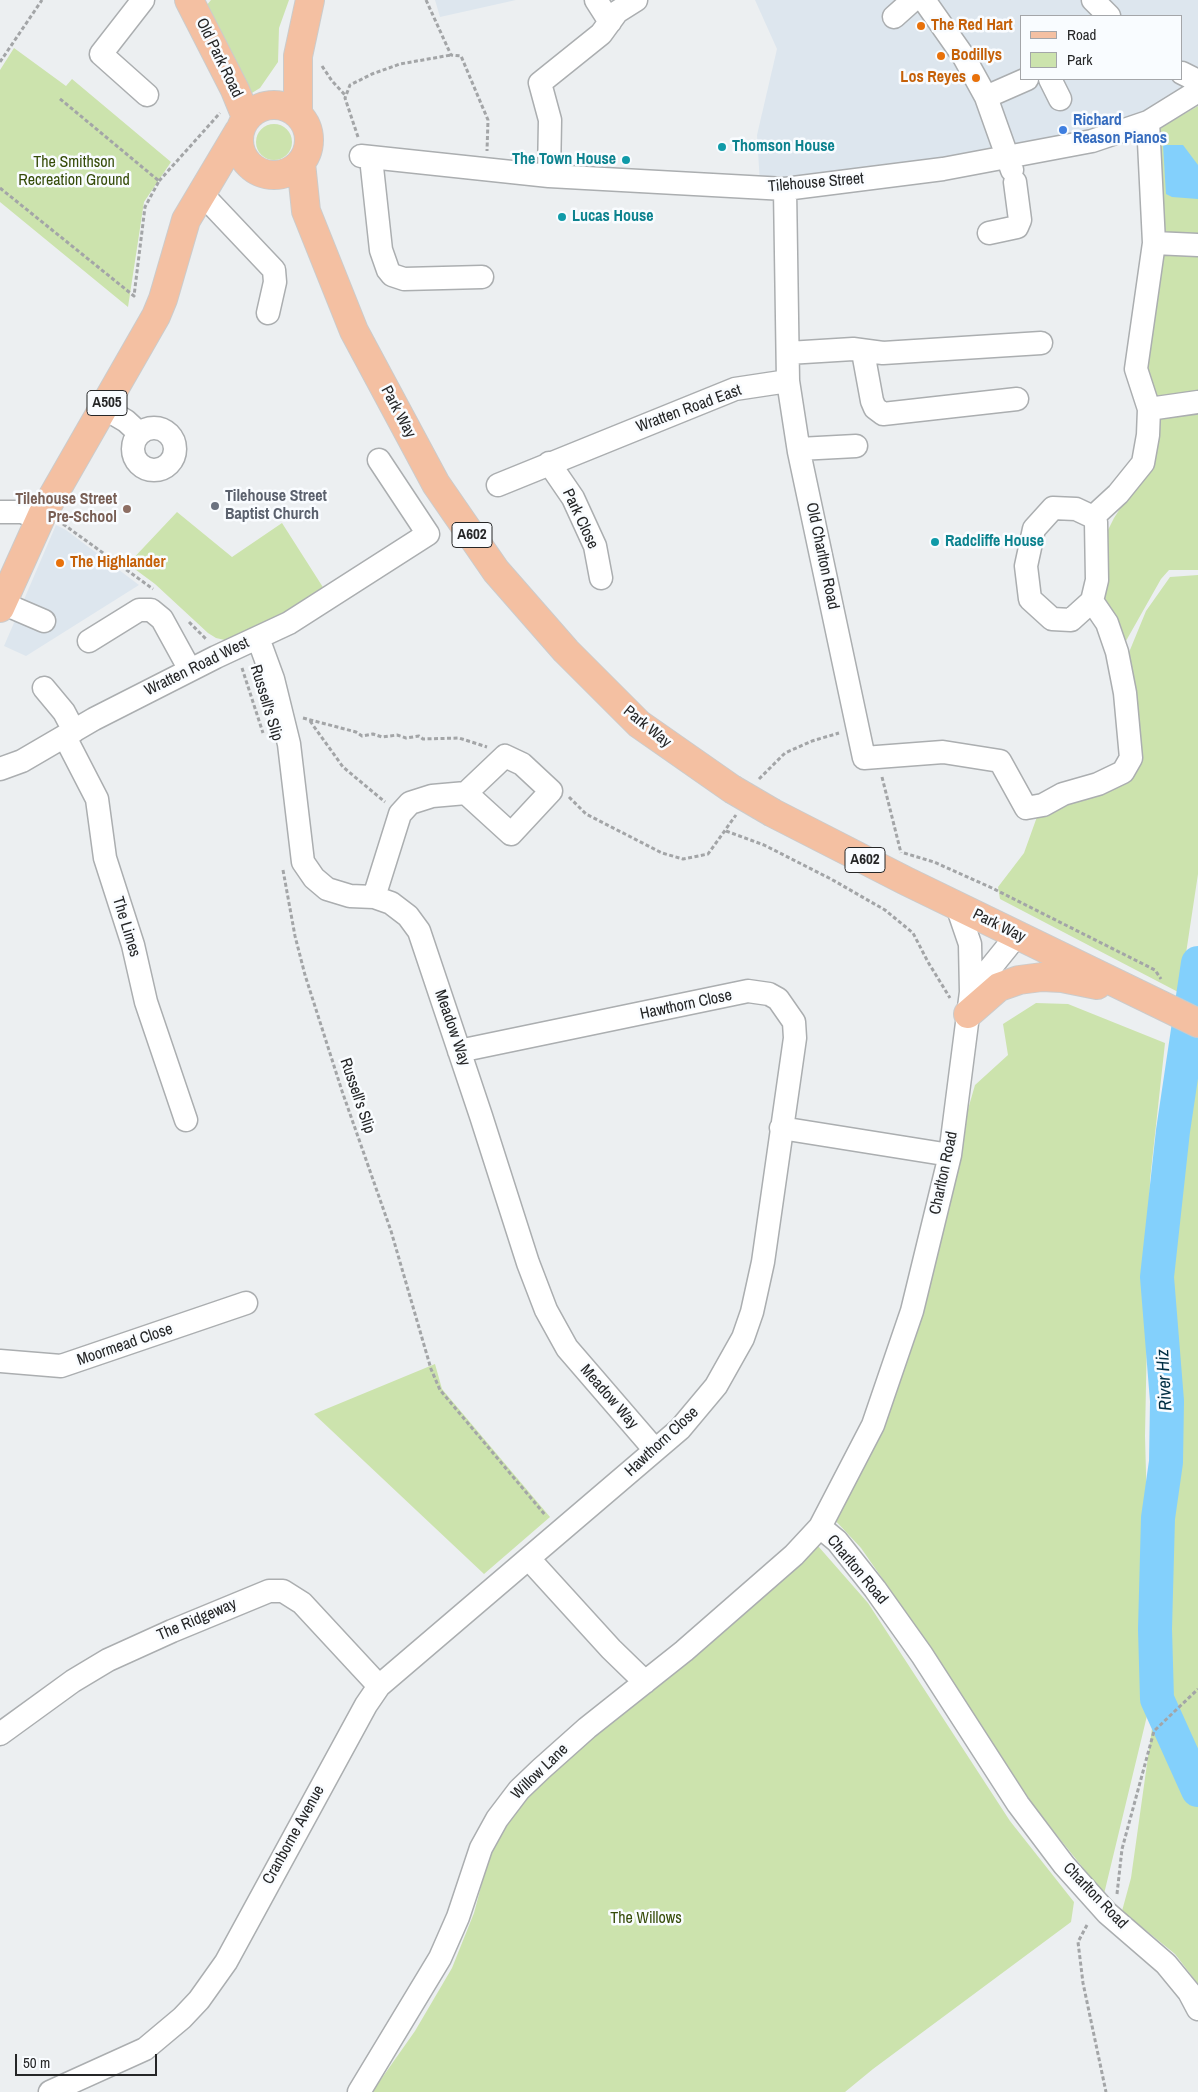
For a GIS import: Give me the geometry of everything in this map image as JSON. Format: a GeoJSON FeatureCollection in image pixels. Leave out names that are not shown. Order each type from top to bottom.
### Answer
{"type":"FeatureCollection","features":[{"type":"Feature","properties":{"kind":"main road","name":"Old Park Road"},"geometry":{"type":"LineString","coordinates":[[189,0],[235,90],[243,124]]}},
{"type":"Feature","properties":{"kind":"main road"},"geometry":{"type":"LineString","coordinates":[[298,114],[298,56],[310,0]]}},
{"type":"Feature","properties":{"kind":"main road"},"geometry":{"type":"LineString","coordinates":[[264,106],[287,106],[298,114],[309,134],[307,150],[301,163],[280,175],[260,172],[241,156],[238,144],[243,124],[264,106]]}},
{"type":"Feature","properties":{"kind":"main road","name":"A505"},"geometry":{"type":"LineString","coordinates":[[1,605],[41,517],[156,316],[163,299],[181,233],[193,206],[243,124]]}},
{"type":"Feature","properties":{"kind":"main road","name":"Park Way"},"geometry":{"type":"LineString","coordinates":[[301,163],[306,211],[354,331],[436,484],[496,572],[566,652],[639,724],[742,795],[773,813],[1017,935],[1152,994],[1198,1023]]}},
{"type":"Feature","properties":{"kind":"main road","name":"A505"},"geometry":{"type":"LineString","coordinates":[[202,194],[222,180],[260,172]]}},
{"type":"Feature","properties":{"kind":"main road","name":"Park Way"},"geometry":{"type":"LineString","coordinates":[[260,172],[306,211]]}},
{"type":"Feature","properties":{"kind":"main road"},"geometry":{"type":"LineString","coordinates":[[969,1010],[999,987],[1019,980],[1042,977],[1062,978],[1152,994]]}},
{"type":"Feature","properties":{"kind":"street"},"geometry":{"type":"LineString","coordinates":[[143,0],[101,54],[147,95]]}},
{"type":"Feature","properties":{"kind":"street"},"geometry":{"type":"LineString","coordinates":[[596,0],[610,22]]}},
{"type":"Feature","properties":{"kind":"street"},"geometry":{"type":"LineString","coordinates":[[549,176],[550,120],[540,83],[601,34],[617,12],[636,0]]}},
{"type":"Feature","properties":{"kind":"street"},"geometry":{"type":"LineString","coordinates":[[894,17],[913,0]]}},
{"type":"Feature","properties":{"kind":"street"},"geometry":{"type":"LineString","coordinates":[[924,0],[964,57],[986,97],[1012,170],[1020,220],[1017,227],[989,233]]}},
{"type":"Feature","properties":{"kind":"street"},"geometry":{"type":"LineString","coordinates":[[1093,0],[1108,15]]}},
{"type":"Feature","properties":{"kind":"street"},"geometry":{"type":"LineString","coordinates":[[1183,73],[1198,80]]}},
{"type":"Feature","properties":{"kind":"street"},"geometry":{"type":"LineString","coordinates":[[986,97],[1025,80]]}},
{"type":"Feature","properties":{"kind":"street"},"geometry":{"type":"LineString","coordinates":[[1050,80],[1060,99]]}},
{"type":"Feature","properties":{"kind":"street","name":"Tilehouse Street"},"geometry":{"type":"LineString","coordinates":[[366,157],[549,176],[785,189],[943,169],[1012,170],[1148,122],[1198,91]]}},
{"type":"Feature","properties":{"kind":"street"},"geometry":{"type":"LineString","coordinates":[[1093,517],[1118,494],[1143,463],[1148,435],[1149,409],[1136,369],[1154,243],[1148,122]]}},
{"type":"Feature","properties":{"kind":"street"},"geometry":{"type":"LineString","coordinates":[[366,157],[381,250],[388,270],[392,275],[404,279],[482,277]]}},
{"type":"Feature","properties":{"kind":"street"},"geometry":{"type":"LineString","coordinates":[[785,189],[788,381]]}},
{"type":"Feature","properties":{"kind":"street"},"geometry":{"type":"LineString","coordinates":[[202,194],[274,270],[275,282],[268,313]]}},
{"type":"Feature","properties":{"kind":"street"},"geometry":{"type":"LineString","coordinates":[[1154,243],[1198,245]]}},
{"type":"Feature","properties":{"kind":"street"},"geometry":{"type":"LineString","coordinates":[[788,353],[858,350],[884,353],[1041,344]]}},
{"type":"Feature","properties":{"kind":"street"},"geometry":{"type":"LineString","coordinates":[[858,350],[872,401],[875,408],[884,414],[1017,399]]}},
{"type":"Feature","properties":{"kind":"street","name":"Old Charlton Road"},"geometry":{"type":"LineString","coordinates":[[788,381],[799,449],[864,758],[877,758]]}},
{"type":"Feature","properties":{"kind":"street","name":"Wratten Road East"},"geometry":{"type":"LineString","coordinates":[[498,485],[735,390],[788,381]]}},
{"type":"Feature","properties":{"kind":"street"},"geometry":{"type":"LineString","coordinates":[[1149,409],[1198,402]]}},
{"type":"Feature","properties":{"kind":"street"},"geometry":{"type":"LineString","coordinates":[[104,408],[126,421],[139,433]]}},
{"type":"Feature","properties":{"kind":"street"},"geometry":{"type":"LineString","coordinates":[[799,449],[856,446]]}},
{"type":"Feature","properties":{"kind":"street","name":"Wratten Road West"},"geometry":{"type":"LineString","coordinates":[[0,769],[22,761],[190,670],[289,623],[428,534],[379,460]]}},
{"type":"Feature","properties":{"kind":"street","name":"Park Close"},"geometry":{"type":"LineString","coordinates":[[549,463],[577,506],[595,546],[601,578]]}},
{"type":"Feature","properties":{"kind":"street"},"geometry":{"type":"LineString","coordinates":[[1053,508],[1076,509],[1093,517],[1096,522],[1097,580],[1092,600],[1071,620],[1052,619],[1030,599],[1026,566],[1034,529],[1053,508]]}},
{"type":"Feature","properties":{"kind":"street"},"geometry":{"type":"LineString","coordinates":[[0,512],[22,512],[41,517]]}},
{"type":"Feature","properties":{"kind":"street"},"geometry":{"type":"LineString","coordinates":[[877,758],[943,752],[1000,761],[1026,808],[1044,805],[1063,794],[1098,784],[1123,772],[1130,758],[1125,693],[1117,652],[1107,623],[1092,600]]}},
{"type":"Feature","properties":{"kind":"street"},"geometry":{"type":"LineString","coordinates":[[1,605],[44,621]]}},
{"type":"Feature","properties":{"kind":"street"},"geometry":{"type":"LineString","coordinates":[[89,641],[139,610],[151,610],[162,619],[190,670]]}},
{"type":"Feature","properties":{"kind":"street","name":"Meadow Way"},"geometry":{"type":"LineString","coordinates":[[258,638],[273,679],[289,744],[303,862],[314,878],[327,889],[350,896],[374,897],[391,903],[401,910],[419,931],[528,1264],[546,1310],[568,1348],[655,1450]]}},
{"type":"Feature","properties":{"kind":"street","name":"The Limes"},"geometry":{"type":"LineString","coordinates":[[44,688],[64,712],[69,734],[97,799],[105,858],[133,946],[146,1002],[186,1120]]}},
{"type":"Feature","properties":{"kind":"street"},"geometry":{"type":"LineString","coordinates":[[374,897],[400,814],[404,807],[417,799],[473,799],[511,834],[551,791],[512,759],[473,799]]}},
{"type":"Feature","properties":{"kind":"street","name":"Charlton Road"},"geometry":{"type":"LineString","coordinates":[[957,906],[970,944],[969,1010],[950,1154],[912,1311],[894,1368],[873,1424],[820,1527],[837,1541],[875,1589],[922,1655],[1018,1804],[1064,1865],[1107,1913],[1166,1964],[1189,1992],[1198,2009]]}},
{"type":"Feature","properties":{"kind":"street"},"geometry":{"type":"LineString","coordinates":[[969,1010],[1017,935]]}},
{"type":"Feature","properties":{"kind":"street","name":"Hawthorn Close"},"geometry":{"type":"LineString","coordinates":[[459,1051],[748,991],[763,992],[778,999],[796,1028],[763,1262],[752,1312],[729,1366],[698,1410],[655,1450],[529,1559]]}},
{"type":"Feature","properties":{"kind":"street"},"geometry":{"type":"LineString","coordinates":[[781,1128],[950,1154]]}},
{"type":"Feature","properties":{"kind":"street","name":"Moormead Close"},"geometry":{"type":"LineString","coordinates":[[0,1361],[61,1366],[246,1303]]}},
{"type":"Feature","properties":{"kind":"street","name":"Willow Lane"},"geometry":{"type":"LineString","coordinates":[[359,2092],[440,1958],[458,1917],[481,1848],[497,1818],[519,1790],[541,1769],[766,1583],[820,1527]]}},
{"type":"Feature","properties":{"kind":"street"},"geometry":{"type":"LineString","coordinates":[[529,1559],[645,1682]]}},
{"type":"Feature","properties":{"kind":"street","name":"Cranborne Avenue"},"geometry":{"type":"LineString","coordinates":[[50,2092],[145,2049],[200,2000],[226,1962],[366,1705],[379,1686],[529,1559]]}},
{"type":"Feature","properties":{"kind":"street","name":"The Ridgeway"},"geometry":{"type":"LineString","coordinates":[[0,1734],[73,1681],[108,1660],[172,1630],[269,1591],[283,1591],[302,1603],[379,1686]]}},
{"type":"Feature","properties":{"kind":"path"},"geometry":{"type":"LineString","coordinates":[[0,62],[42,0]]}},
{"type":"Feature","properties":{"kind":"path"},"geometry":{"type":"LineString","coordinates":[[426,0],[451,55]]}},
{"type":"Feature","properties":{"kind":"path"},"geometry":{"type":"LineString","coordinates":[[345,94],[350,85],[372,74],[400,64],[451,55],[461,56],[488,120],[486,169]]}},
{"type":"Feature","properties":{"kind":"path"},"geometry":{"type":"LineString","coordinates":[[322,59],[322,67],[345,94],[366,157]]}},
{"type":"Feature","properties":{"kind":"path"},"geometry":{"type":"LineString","coordinates":[[0,188],[134,296],[145,206],[159,181],[217,117],[235,90]]}},
{"type":"Feature","properties":{"kind":"path"},"geometry":{"type":"LineString","coordinates":[[59,98],[159,181]]}},
{"type":"Feature","properties":{"kind":"path"},"geometry":{"type":"LineString","coordinates":[[41,517],[63,524],[154,590]]}},
{"type":"Feature","properties":{"kind":"path","name":"Russell's Slip"},"geometry":{"type":"LineString","coordinates":[[186,620],[205,638],[226,652],[263,734]]}},
{"type":"Feature","properties":{"kind":"path"},"geometry":{"type":"LineString","coordinates":[[280,708],[309,721],[356,732],[362,736],[373,734],[382,738],[397,735],[406,738],[419,736],[423,739],[460,738],[480,743],[512,759]]}},
{"type":"Feature","properties":{"kind":"path"},"geometry":{"type":"LineString","coordinates":[[309,721],[343,767],[400,814]]}},
{"type":"Feature","properties":{"kind":"path"},"geometry":{"type":"LineString","coordinates":[[551,791],[564,793],[586,814],[662,854],[684,859],[708,854],[726,831],[742,795],[785,753],[812,741],[859,729]]}},
{"type":"Feature","properties":{"kind":"path"},"geometry":{"type":"LineString","coordinates":[[877,758],[901,852],[934,862],[992,888],[1155,970],[1152,994]]}},
{"type":"Feature","properties":{"kind":"path"},"geometry":{"type":"LineString","coordinates":[[726,831],[764,845],[831,879],[885,910],[913,932],[928,962],[969,1010]]}},
{"type":"Feature","properties":{"kind":"path","name":"Russell's Slip"},"geometry":{"type":"LineString","coordinates":[[282,868],[294,936],[305,975],[342,1092],[391,1231],[431,1369],[440,1390],[543,1514]]}},
{"type":"Feature","properties":{"kind":"path"},"geometry":{"type":"LineString","coordinates":[[1107,1913],[1115,1905],[1122,1849],[1154,1731],[1198,1689]]}},
{"type":"Feature","properties":{"kind":"path"},"geometry":{"type":"LineString","coordinates":[[1087,1925],[1078,1942],[1083,1983],[1106,2092]]}},
{"type":"Feature","properties":{"kind":"shaded area"},"geometry":{"type":"Polygon","coordinates":[[[435,0],[516,0],[440,17],[435,0]]]}},
{"type":"Feature","properties":{"kind":"shaded area"},"geometry":{"type":"Polygon","coordinates":[[[755,0],[1198,0],[1198,106],[1158,129],[760,184],[757,135],[777,49],[755,0]]]}},
{"type":"Feature","properties":{"kind":"shaded area"},"geometry":{"type":"Polygon","coordinates":[[[56,525],[66,530],[139,585],[26,656],[4,646],[56,525]]]}},
{"type":"Feature","properties":{"kind":"green space"},"geometry":{"type":"Polygon","coordinates":[[[211,0],[289,0],[279,28],[278,62],[260,88],[247,96],[206,6],[211,0]]]}},
{"type":"Feature","properties":{"kind":"green space","name":"The Smithson Recreation Ground"},"geometry":{"type":"Polygon","coordinates":[[[14,48],[66,86],[72,79],[171,162],[144,202],[128,307],[0,202],[0,70],[14,48]]]}},
{"type":"Feature","properties":{"kind":"green space"},"geometry":{"type":"Polygon","coordinates":[[[1198,106],[1198,570],[1169,570],[1161,579],[1122,648],[1099,596],[1102,542],[1114,518],[1153,457],[1160,402],[1144,366],[1158,129],[1198,106]]]}},
{"type":"Feature","properties":{"kind":"green space"},"geometry":{"type":"Polygon","coordinates":[[[274,124],[281,125],[287,129],[291,135],[291,149],[287,155],[281,159],[274,160],[267,159],[261,155],[257,149],[256,142],[257,135],[261,129],[267,125],[274,124]]]}},
{"type":"Feature","properties":{"kind":"green space"},"geometry":{"type":"Polygon","coordinates":[[[177,512],[232,557],[282,523],[326,592],[257,632],[229,641],[216,638],[208,633],[155,584],[128,564],[177,512]]]}},
{"type":"Feature","properties":{"kind":"green space"},"geometry":{"type":"Polygon","coordinates":[[[1198,575],[1198,874],[1180,993],[1000,899],[998,887],[1024,853],[1038,814],[1133,775],[1123,667],[1146,611],[1170,577],[1198,575]]]}},
{"type":"Feature","properties":{"kind":"green space"},"geometry":{"type":"Polygon","coordinates":[[[1036,1003],[1068,1004],[1165,1043],[1150,1180],[1145,1436],[1152,1695],[1104,1894],[1035,1808],[937,1657],[861,1548],[832,1517],[954,1158],[975,1085],[1008,1055],[1003,1024],[1036,1003]]]}},
{"type":"Feature","properties":{"kind":"green space"},"geometry":{"type":"Polygon","coordinates":[[[1198,1076],[1198,1984],[1175,1954],[1122,1911],[1131,1878],[1154,1714],[1166,1568],[1159,1446],[1165,1405],[1166,1274],[1192,1088],[1198,1076]]]}},
{"type":"Feature","properties":{"kind":"green space"},"geometry":{"type":"Polygon","coordinates":[[[435,1364],[442,1389],[550,1517],[484,1574],[314,1414],[435,1364]]]}},
{"type":"Feature","properties":{"kind":"green space","name":"The Willows"},"geometry":{"type":"Polygon","coordinates":[[[818,1546],[868,1603],[1010,1821],[1074,1902],[1071,1922],[873,2069],[845,2092],[372,2092],[415,2031],[452,1968],[474,1913],[490,1853],[507,1822],[534,1790],[688,1655],[818,1546]]]}},
{"type":"Feature","properties":{"kind":"water"},"geometry":{"type":"Polygon","coordinates":[[[1163,145],[1183,145],[1198,165],[1198,199],[1172,197],[1166,194],[1163,145]]]}},
{"type":"Feature","properties":{"kind":"waterway","name":"River Hiz"},"geometry":{"type":"LineString","coordinates":[[1198,963],[1173,1131],[1157,1277],[1167,1401],[1166,1462],[1158,1518],[1155,1629],[1157,1699],[1198,1790]]}},
{"type":"Feature","properties":{"kind":"place","name":"The Red Hart"},"geometry":{"type":"Point","coordinates":[921,26]}},
{"type":"Feature","properties":{"kind":"place","name":"Bodillys"},"geometry":{"type":"Point","coordinates":[941,56]}},
{"type":"Feature","properties":{"kind":"place","name":"Los Reyes"},"geometry":{"type":"Point","coordinates":[976,78]}},
{"type":"Feature","properties":{"kind":"place","name":"Richard Reason Pianos"},"geometry":{"type":"Point","coordinates":[1063,130]}},
{"type":"Feature","properties":{"kind":"place","name":"Thomson House"},"geometry":{"type":"Point","coordinates":[722,147]}},
{"type":"Feature","properties":{"kind":"place","name":"The Town House"},"geometry":{"type":"Point","coordinates":[626,160]}},
{"type":"Feature","properties":{"kind":"place","name":"Lucas House"},"geometry":{"type":"Point","coordinates":[562,217]}},
{"type":"Feature","properties":{"kind":"place","name":"Tilehouse Street Baptist Church"},"geometry":{"type":"Point","coordinates":[215,506]}},
{"type":"Feature","properties":{"kind":"place","name":"Tilehouse Street Pre-School"},"geometry":{"type":"Point","coordinates":[127,509]}},
{"type":"Feature","properties":{"kind":"place","name":"Radcliffe House"},"geometry":{"type":"Point","coordinates":[935,542]}},
{"type":"Feature","properties":{"kind":"place","name":"The Highlander"},"geometry":{"type":"Point","coordinates":[60,563]}}]}
